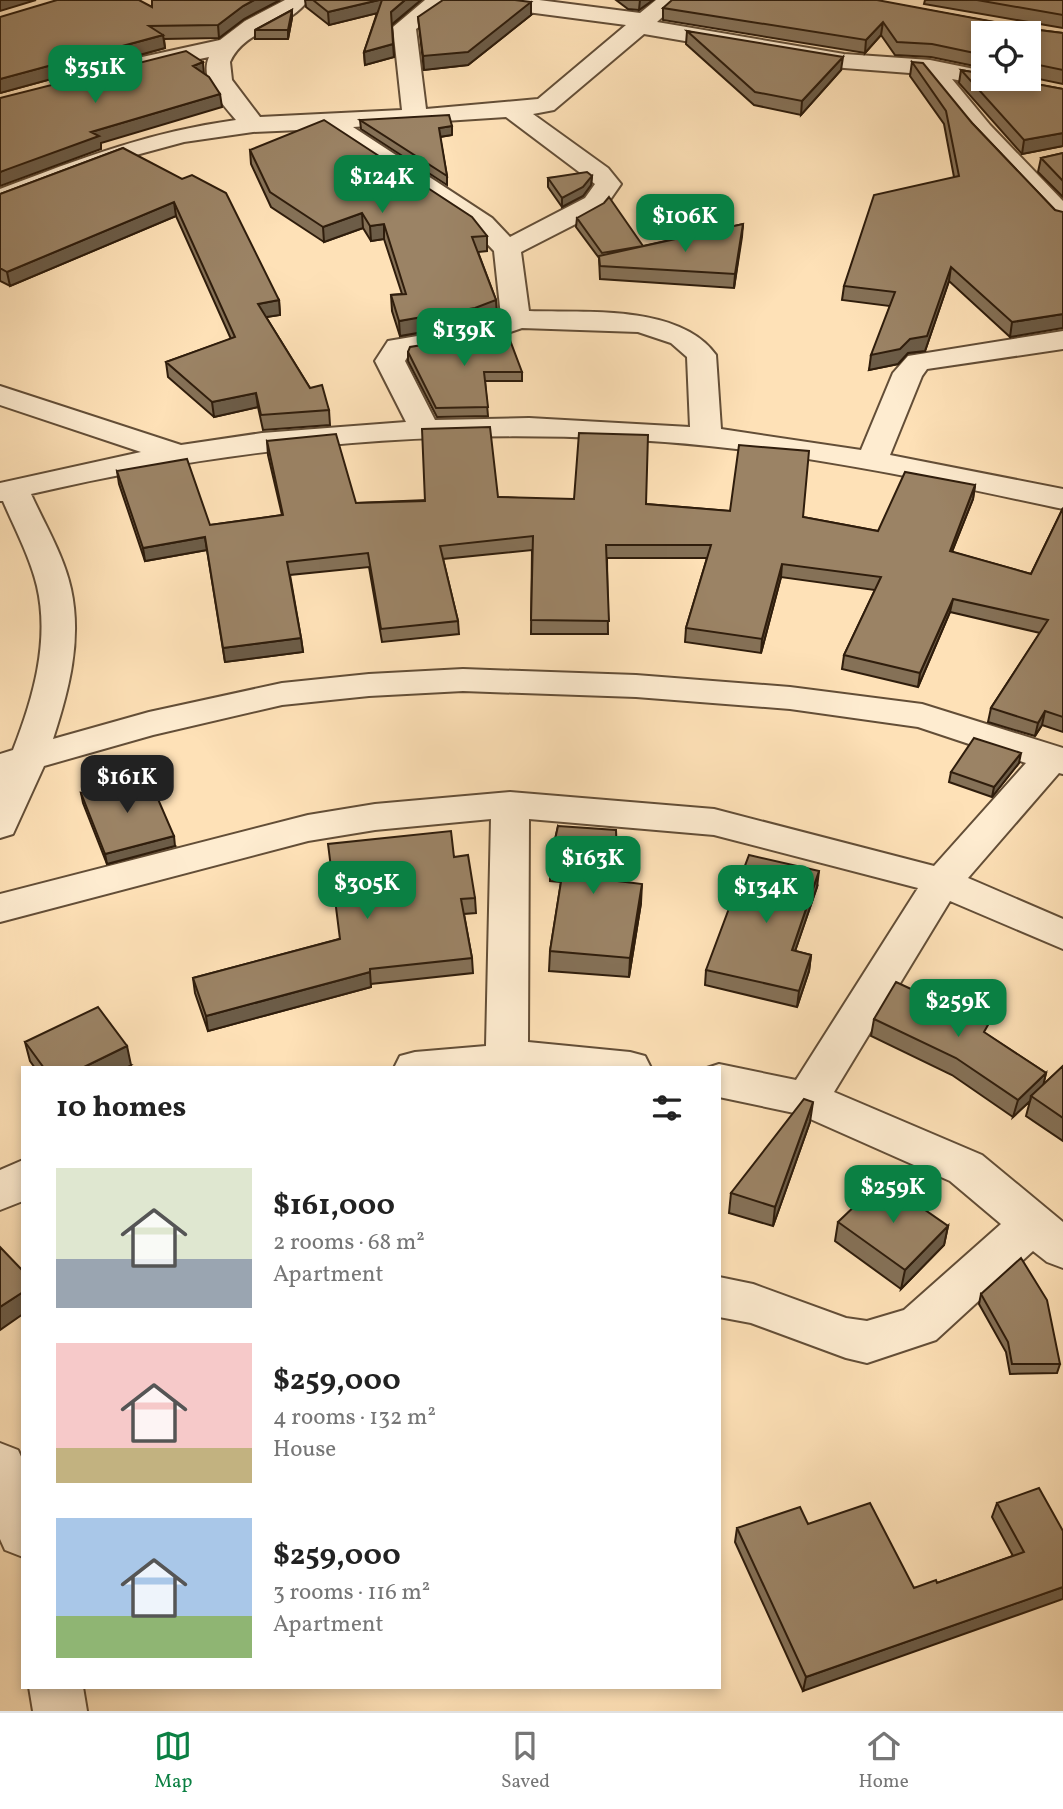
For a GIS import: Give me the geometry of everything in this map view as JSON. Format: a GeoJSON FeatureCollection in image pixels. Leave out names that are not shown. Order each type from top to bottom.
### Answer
{"type":"FeatureCollection","features":[{"type":"Feature","properties":{"kind":"street"},"geometry":{"type":"LineString","coordinates":[[253,125],[218,78],[219,61],[227,46],[248,28],[292,6],[298,0]]}},
{"type":"Feature","properties":{"kind":"street"},"geometry":{"type":"LineString","coordinates":[[489,0],[643,24],[844,61],[930,67],[971,75]]}},
{"type":"Feature","properties":{"kind":"street"},"geometry":{"type":"LineString","coordinates":[[0,198],[127,150],[183,135],[253,125],[512,110],[545,105],[670,0]]}},
{"type":"Feature","properties":{"kind":"street"},"geometry":{"type":"LineString","coordinates":[[415,116],[404,27],[432,1]]}},
{"type":"Feature","properties":{"kind":"street"},"geometry":{"type":"LineString","coordinates":[[114,71],[227,46]]}},
{"type":"Feature","properties":{"kind":"street"},"geometry":{"type":"LineString","coordinates":[[930,67],[1026,163],[1063,216]]}},
{"type":"Feature","properties":{"kind":"street"},"geometry":{"type":"LineString","coordinates":[[507,249],[594,204],[608,184],[599,173],[512,110]]}},
{"type":"Feature","properties":{"kind":"street"},"geometry":{"type":"LineString","coordinates":[[327,121],[483,224],[507,249],[516,318]]}},
{"type":"Feature","properties":{"kind":"street"},"geometry":{"type":"LineString","coordinates":[[426,431],[390,361],[398,347],[482,333],[508,326],[516,318],[641,324],[681,337],[701,355],[706,437]]}},
{"type":"Feature","properties":{"kind":"street"},"geometry":{"type":"LineString","coordinates":[[873,459],[908,373],[918,362],[1063,340]]}},
{"type":"Feature","properties":{"kind":"street"},"geometry":{"type":"LineString","coordinates":[[0,396],[179,454]]}},
{"type":"Feature","properties":{"kind":"street"},"geometry":{"type":"LineString","coordinates":[[0,825],[15,761],[60,636],[55,589],[7,490],[179,454],[320,437],[426,431],[585,429],[706,437],[873,459],[1063,499]]}},
{"type":"Feature","properties":{"kind":"street"},"geometry":{"type":"LineString","coordinates":[[15,761],[149,724],[282,694],[369,685],[463,680],[636,687],[790,698],[922,716],[1057,759],[942,882],[807,1099]]}},
{"type":"Feature","properties":{"kind":"street"},"geometry":{"type":"LineString","coordinates":[[506,1060],[510,805]]}},
{"type":"Feature","properties":{"kind":"street"},"geometry":{"type":"LineString","coordinates":[[0,908],[308,828],[375,817],[510,805],[713,822],[891,866],[942,882],[1063,935]]}},
{"type":"Feature","properties":{"kind":"street"},"geometry":{"type":"LineString","coordinates":[[438,1066],[534,1058],[611,1066]]}},
{"type":"Feature","properties":{"kind":"street"},"geometry":{"type":"LineString","coordinates":[[721,1080],[807,1099],[966,1168],[1048,1236],[919,1326],[867,1342],[846,1338],[753,1304],[721,1297]]}},
{"type":"Feature","properties":{"kind":"street"},"geometry":{"type":"LineString","coordinates":[[7,1471],[21,1525]]}},
{"type":"Feature","properties":{"kind":"street"},"geometry":{"type":"LineString","coordinates":[[56,1689],[60,1711]]}},
{"type":"Feature","properties":{"kind":"building"},"geometry":{"type":"Polygon","coordinates":[[[57,0],[139,0],[152,7],[152,0],[254,0],[218,25],[149,26],[163,35],[0,79],[0,17],[57,0]]]}},
{"type":"Feature","properties":{"kind":"building"},"geometry":{"type":"Polygon","coordinates":[[[313,0],[379,0],[328,12],[313,0]]]}},
{"type":"Feature","properties":{"kind":"building"},"geometry":{"type":"Polygon","coordinates":[[[382,0],[405,0],[391,12],[393,44],[364,52],[382,0]]]}},
{"type":"Feature","properties":{"kind":"building"},"geometry":{"type":"Polygon","coordinates":[[[443,0],[531,2],[468,52],[423,56],[418,17],[443,0]]]}},
{"type":"Feature","properties":{"kind":"building"},"geometry":{"type":"Polygon","coordinates":[[[672,0],[877,0],[989,21],[971,21],[971,52],[932,44],[897,42],[883,22],[866,40],[663,8],[672,0]]]}},
{"type":"Feature","properties":{"kind":"building"},"geometry":{"type":"Polygon","coordinates":[[[977,0],[1063,0],[1063,15],[977,0]]]}},
{"type":"Feature","properties":{"kind":"building"},"geometry":{"type":"Polygon","coordinates":[[[292,10],[288,30],[255,30],[292,10]]]}},
{"type":"Feature","properties":{"kind":"building"},"geometry":{"type":"Polygon","coordinates":[[[1041,30],[1063,33],[1063,70],[1041,65],[1041,30]]]}},
{"type":"Feature","properties":{"kind":"building"},"geometry":{"type":"Polygon","coordinates":[[[687,31],[843,57],[802,101],[755,92],[687,31]]]}},
{"type":"Feature","properties":{"kind":"building"},"geometry":{"type":"Polygon","coordinates":[[[186,51],[203,62],[193,66],[209,77],[220,94],[91,132],[99,136],[0,172],[0,98],[186,51]]]}},
{"type":"Feature","properties":{"kind":"building"},"geometry":{"type":"Polygon","coordinates":[[[912,62],[923,63],[972,123],[1055,210],[1063,212],[1063,314],[1012,322],[951,267],[927,336],[910,339],[900,349],[871,355],[895,292],[844,286],[874,195],[959,176],[946,111],[912,62]]]}},
{"type":"Feature","properties":{"kind":"building"},"geometry":{"type":"Polygon","coordinates":[[[961,70],[971,72],[971,81],[961,70]]]}},
{"type":"Feature","properties":{"kind":"building"},"geometry":{"type":"Polygon","coordinates":[[[1041,85],[1063,89],[1063,133],[1024,140],[980,91],[1041,91],[1041,85]]]}},
{"type":"Feature","properties":{"kind":"building"},"geometry":{"type":"Polygon","coordinates":[[[449,115],[452,126],[439,128],[447,176],[360,120],[449,115]]]}},
{"type":"Feature","properties":{"kind":"building"},"geometry":{"type":"Polygon","coordinates":[[[324,120],[472,217],[487,236],[472,237],[496,300],[475,308],[399,321],[391,295],[406,294],[384,224],[370,226],[362,213],[323,227],[270,192],[250,150],[324,120]]]}},
{"type":"Feature","properties":{"kind":"building"},"geometry":{"type":"Polygon","coordinates":[[[123,148],[182,179],[192,175],[226,193],[279,300],[258,304],[310,388],[322,385],[329,410],[261,415],[256,393],[212,402],[166,362],[235,337],[174,202],[7,272],[0,268],[0,194],[123,148]]]}},
{"type":"Feature","properties":{"kind":"building"},"geometry":{"type":"Polygon","coordinates":[[[1063,153],[1063,181],[1041,158],[1063,153]]]}},
{"type":"Feature","properties":{"kind":"building"},"geometry":{"type":"Polygon","coordinates":[[[587,172],[592,176],[583,187],[562,198],[548,178],[587,172]]]}},
{"type":"Feature","properties":{"kind":"building"},"geometry":{"type":"Polygon","coordinates":[[[609,197],[643,246],[602,253],[577,218],[604,203],[609,197]]]}},
{"type":"Feature","properties":{"kind":"building"},"geometry":{"type":"Polygon","coordinates":[[[743,224],[735,274],[600,266],[599,256],[743,224]]]}},
{"type":"Feature","properties":{"kind":"building"},"geometry":{"type":"Polygon","coordinates":[[[505,327],[522,372],[484,372],[488,407],[436,408],[408,352],[410,347],[478,336],[505,327]]]}},
{"type":"Feature","properties":{"kind":"building"},"geometry":{"type":"Polygon","coordinates":[[[490,427],[498,497],[574,499],[579,433],[648,435],[646,504],[730,511],[739,445],[809,451],[803,517],[878,531],[905,472],[975,485],[950,551],[1031,574],[1063,508],[1063,717],[1045,711],[1038,723],[991,708],[1048,620],[953,599],[920,673],[844,655],[881,577],[782,564],[762,639],[686,628],[711,545],[606,545],[609,621],[531,620],[533,536],[440,546],[458,621],[381,629],[368,553],[287,562],[301,638],[223,648],[205,537],[143,548],[117,471],[187,459],[210,525],[283,515],[267,441],[336,434],[356,503],[425,501],[422,429],[490,427]]]}},
{"type":"Feature","properties":{"kind":"building"},"geometry":{"type":"Polygon","coordinates":[[[974,738],[1021,753],[994,787],[951,772],[974,738]]]}},
{"type":"Feature","properties":{"kind":"building"},"geometry":{"type":"Polygon","coordinates":[[[148,776],[174,836],[105,854],[81,793],[148,776]]]}},
{"type":"Feature","properties":{"kind":"building"},"geometry":{"type":"Polygon","coordinates":[[[558,826],[616,830],[618,881],[642,884],[630,958],[550,951],[564,863],[550,862],[558,826]]]}},
{"type":"Feature","properties":{"kind":"building"},"geometry":{"type":"Polygon","coordinates":[[[451,831],[454,857],[468,855],[475,898],[461,899],[472,958],[370,969],[370,972],[206,1016],[193,978],[340,939],[328,844],[451,831]]]}},
{"type":"Feature","properties":{"kind":"building"},"geometry":{"type":"Polygon","coordinates":[[[749,855],[819,871],[792,950],[811,955],[799,991],[706,970],[749,855]]]}},
{"type":"Feature","properties":{"kind":"building"},"geometry":{"type":"Polygon","coordinates":[[[896,982],[988,1025],[984,1032],[1046,1073],[1018,1100],[956,1058],[874,1019],[896,982]]]}},
{"type":"Feature","properties":{"kind":"building"},"geometry":{"type":"Polygon","coordinates":[[[98,1007],[127,1046],[86,1066],[43,1066],[25,1042],[98,1007]]]}},
{"type":"Feature","properties":{"kind":"building"},"geometry":{"type":"Polygon","coordinates":[[[1063,1066],[1063,1118],[1031,1096],[1063,1066]]]}},
{"type":"Feature","properties":{"kind":"building"},"geometry":{"type":"Polygon","coordinates":[[[804,1099],[813,1102],[775,1207],[731,1193],[804,1099]]]}},
{"type":"Feature","properties":{"kind":"building"},"geometry":{"type":"Polygon","coordinates":[[[882,1180],[948,1226],[905,1270],[838,1222],[882,1180]]]}},
{"type":"Feature","properties":{"kind":"building"},"geometry":{"type":"Polygon","coordinates":[[[0,1247],[21,1269],[21,1293],[0,1307],[0,1247]]]}},
{"type":"Feature","properties":{"kind":"building"},"geometry":{"type":"Polygon","coordinates":[[[1021,1258],[1047,1300],[1060,1364],[1012,1364],[1008,1342],[981,1294],[1021,1258]]]}},
{"type":"Feature","properties":{"kind":"building"},"geometry":{"type":"Polygon","coordinates":[[[1039,1488],[1063,1531],[1063,1587],[806,1677],[737,1528],[800,1507],[808,1524],[870,1503],[914,1588],[936,1580],[937,1583],[1024,1552],[997,1503],[1039,1488]]]}}]}
